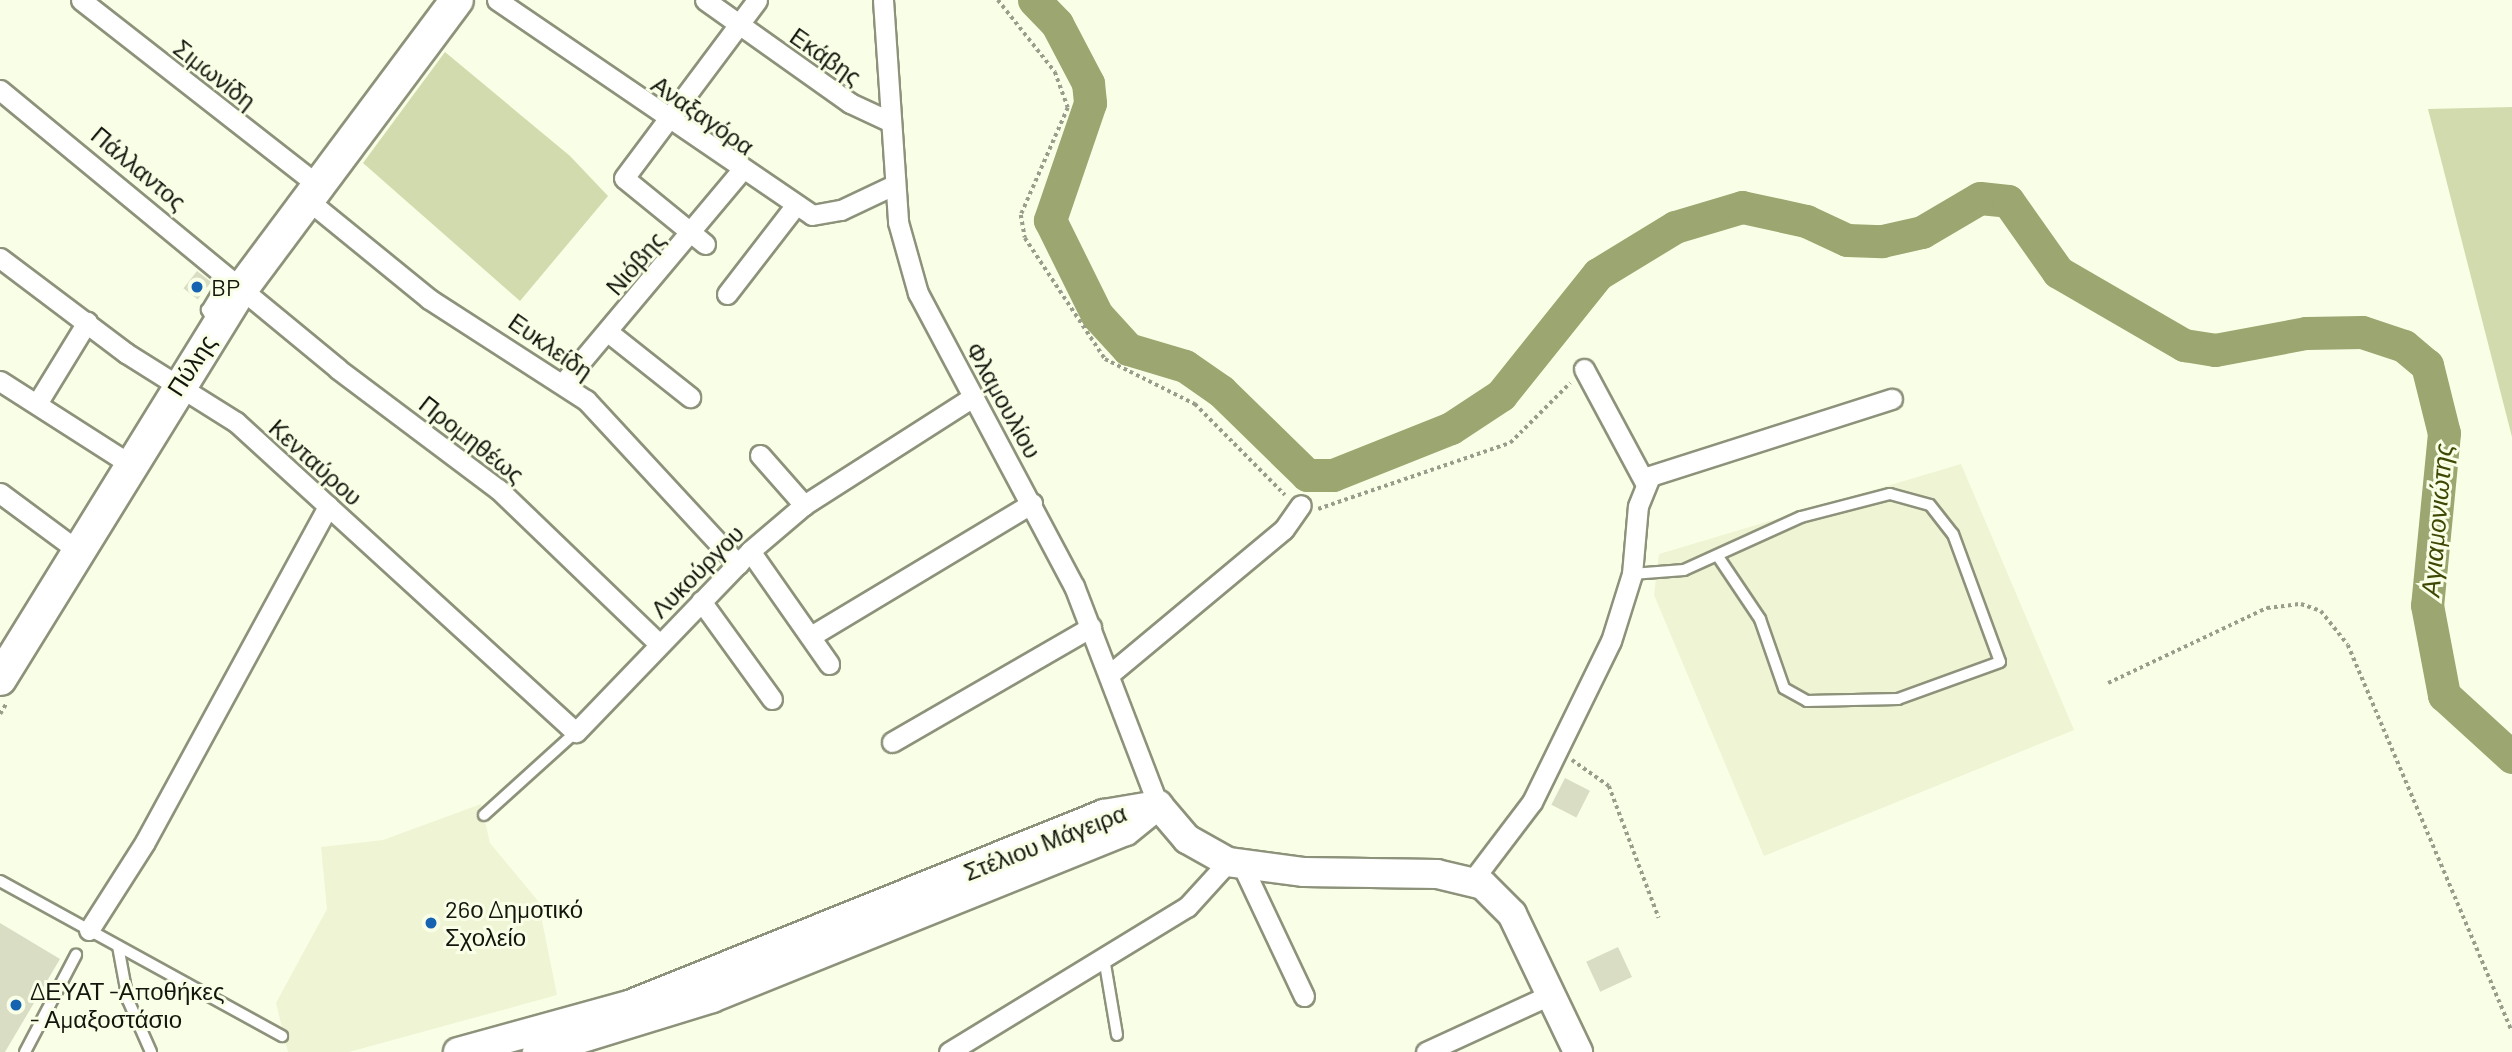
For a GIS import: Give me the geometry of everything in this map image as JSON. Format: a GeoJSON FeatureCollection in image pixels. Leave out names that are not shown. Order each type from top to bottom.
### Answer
{"type":"FeatureCollection","features":[{"type":"Feature","properties":{"kind":"main road","name":"Πύλης"},"geometry":{"type":"LineString","coordinates":[[0,679],[178,384],[240,291],[454,1]]}},
{"type":"Feature","properties":{"kind":"main road"},"geometry":{"type":"LineString","coordinates":[[1158,805],[1187,839],[1235,864],[1472,881],[1504,903],[1578,1052]]}},
{"type":"Feature","properties":{"kind":"main road","name":"Στέλιου Μάγειρα"},"geometry":{"type":"LineString","coordinates":[[458,1052],[639,1001],[1104,814],[1158,805]]}},
{"type":"Feature","properties":{"kind":"main road","name":"Στέλιου Μάγειρα"},"geometry":{"type":"LineString","coordinates":[[537,1052],[712,998],[1126,831],[1158,805]]}},
{"type":"Feature","properties":{"kind":"street","name":"Σιμωνίδη"},"geometry":{"type":"LineString","coordinates":[[81,0],[314,194]]}},
{"type":"Feature","properties":{"kind":"street","name":"Αναξαγόρα"},"geometry":{"type":"LineString","coordinates":[[497,0],[740,172],[795,205],[825,216],[894,185]]}},
{"type":"Feature","properties":{"kind":"street","name":"Εκάβης"},"geometry":{"type":"LineString","coordinates":[[705,0],[850,103],[889,121]]}},
{"type":"Feature","properties":{"kind":"street"},"geometry":{"type":"LineString","coordinates":[[698,239],[624,178],[663,119],[757,0]]}},
{"type":"Feature","properties":{"kind":"street","name":"Φλαμουλίου"},"geometry":{"type":"LineString","coordinates":[[883,0],[894,185],[918,293],[1032,503],[1091,627],[1110,674],[1136,760],[1158,805]]}},
{"type":"Feature","properties":{"kind":"street","name":"Πάλλαντος"},"geometry":{"type":"LineString","coordinates":[[0,90],[240,291]]}},
{"type":"Feature","properties":{"kind":"street","name":"Νιόβης"},"geometry":{"type":"LineString","coordinates":[[563,383],[698,239],[740,172]]}},
{"type":"Feature","properties":{"kind":"street","name":"Ευκλείδη"},"geometry":{"type":"LineString","coordinates":[[314,194],[429,299],[563,383],[631,442],[744,558],[811,636],[829,664]]}},
{"type":"Feature","properties":{"kind":"street"},"geometry":{"type":"LineString","coordinates":[[727,294],[795,205]]}},
{"type":"Feature","properties":{"kind":"street","name":"Κενταύρου"},"geometry":{"type":"LineString","coordinates":[[0,258],[86,322],[236,422],[576,732]]}},
{"type":"Feature","properties":{"kind":"street","name":"Προμηθέως"},"geometry":{"type":"LineString","coordinates":[[240,291],[508,497],[659,644]]}},
{"type":"Feature","properties":{"kind":"street"},"geometry":{"type":"LineString","coordinates":[[38,402],[86,322]]}},
{"type":"Feature","properties":{"kind":"street"},"geometry":{"type":"LineString","coordinates":[[608,332],[690,397]]}},
{"type":"Feature","properties":{"kind":"street"},"geometry":{"type":"LineString","coordinates":[[1584,369],[1646,483]]}},
{"type":"Feature","properties":{"kind":"street"},"geometry":{"type":"LineString","coordinates":[[0,381],[38,402],[130,464]]}},
{"type":"Feature","properties":{"kind":"street","name":"Λυκούργου"},"geometry":{"type":"LineString","coordinates":[[576,732],[744,558],[804,505],[973,397]]}},
{"type":"Feature","properties":{"kind":"street"},"geometry":{"type":"LineString","coordinates":[[1472,881],[1521,819],[1558,752],[1611,640],[1632,573],[1646,483],[1658,470],[1892,399]]}},
{"type":"Feature","properties":{"kind":"street"},"geometry":{"type":"LineString","coordinates":[[760,455],[804,505]]}},
{"type":"Feature","properties":{"kind":"street"},"geometry":{"type":"LineString","coordinates":[[0,493],[77,550]]}},
{"type":"Feature","properties":{"kind":"street"},"geometry":{"type":"LineString","coordinates":[[811,636],[1032,503]]}},
{"type":"Feature","properties":{"kind":"street"},"geometry":{"type":"LineString","coordinates":[[1110,674],[1284,529],[1301,505]]}},
{"type":"Feature","properties":{"kind":"street"},"geometry":{"type":"LineString","coordinates":[[89,930],[145,842],[328,506]]}},
{"type":"Feature","properties":{"kind":"street"},"geometry":{"type":"LineString","coordinates":[[701,601],[772,699]]}},
{"type":"Feature","properties":{"kind":"street"},"geometry":{"type":"LineString","coordinates":[[892,742],[1091,627]]}},
{"type":"Feature","properties":{"kind":"street"},"geometry":{"type":"LineString","coordinates":[[949,1052],[1200,899],[1235,864],[1304,996]]}},
{"type":"Feature","properties":{"kind":"street"},"geometry":{"type":"LineString","coordinates":[[1426,1052],[1550,995]]}},
{"type":"Feature","properties":{"kind":"lane"},"geometry":{"type":"LineString","coordinates":[[1632,573],[1684,570],[1719,558],[1852,500],[1890,494],[1930,505],[1953,534],[2000,663],[1898,699],[1807,701],[1784,688],[1760,618],[1719,558]]}},
{"type":"Feature","properties":{"kind":"lane","name":"Λυκούργου"},"geometry":{"type":"LineString","coordinates":[[484,815],[576,732]]}},
{"type":"Feature","properties":{"kind":"lane"},"geometry":{"type":"LineString","coordinates":[[0,881],[282,1036]]}},
{"type":"Feature","properties":{"kind":"lane"},"geometry":{"type":"LineString","coordinates":[[118,946],[128,1000],[151,1052]]}},
{"type":"Feature","properties":{"kind":"lane"},"geometry":{"type":"LineString","coordinates":[[25,1052],[76,955]]}},
{"type":"Feature","properties":{"kind":"lane"},"geometry":{"type":"LineString","coordinates":[[1104,958],[1117,1035]]}},
{"type":"Feature","properties":{"kind":"path"},"geometry":{"type":"LineString","coordinates":[[998,0],[1055,72],[1068,108],[1021,215],[1026,238],[1105,359],[1195,404],[1276,489],[1301,505],[1331,510],[1510,443],[1584,369]]}},
{"type":"Feature","properties":{"kind":"path"},"geometry":{"type":"LineString","coordinates":[[2108,683],[2267,608],[2301,604],[2322,611],[2348,645],[2512,1031]]}},
{"type":"Feature","properties":{"kind":"path"},"geometry":{"type":"LineString","coordinates":[[1558,752],[1609,786],[1659,918]]}},
{"type":"Feature","properties":{"kind":"shaded area"},"geometry":{"type":"Polygon","coordinates":[[[445,52],[570,156],[608,196],[520,301],[363,163],[445,52]]]}},
{"type":"Feature","properties":{"kind":"shaded area"},"geometry":{"type":"Polygon","coordinates":[[[2512,107],[2512,437],[2428,109],[2512,107]]]}},
{"type":"Feature","properties":{"kind":"shaded area"},"geometry":{"type":"Polygon","coordinates":[[[1961,464],[2074,730],[1764,856],[1654,595],[1659,554],[1961,464]]]}},
{"type":"Feature","properties":{"kind":"shaded area","name":"26ο Δημοτικό Σχολείο"},"geometry":{"type":"Polygon","coordinates":[[[481,804],[490,843],[538,901],[557,995],[349,1052],[288,1052],[276,1003],[327,909],[321,847],[383,840],[481,804]]]}},
{"type":"Feature","properties":{"kind":"building"},"geometry":{"type":"Polygon","coordinates":[[[197,271],[211,282],[198,299],[183,288],[197,271]]]}},
{"type":"Feature","properties":{"kind":"building"},"geometry":{"type":"Polygon","coordinates":[[[1565,778],[1590,791],[1576,817],[1551,805],[1565,778]]]}},
{"type":"Feature","properties":{"kind":"building","name":"ΔΕΥΑΤ -Αποθήκες - Αμαξοστάσιο"},"geometry":{"type":"Polygon","coordinates":[[[0,923],[60,959],[5,1052],[0,1052],[0,923]]]}},
{"type":"Feature","properties":{"kind":"building"},"geometry":{"type":"Polygon","coordinates":[[[1618,947],[1632,977],[1600,992],[1586,962],[1618,947]]]}},
{"type":"Feature","properties":{"kind":"waterway","name":"Αγιαμονιώτης"},"geometry":{"type":"LineString","coordinates":[[1034,0],[1057,24],[1088,83],[1090,103],[1050,220],[1097,315],[1128,349],[1185,366],[1221,391],[1307,475],[1333,475],[1451,428],[1501,395],[1598,274],[1675,227],[1742,207],[1806,221],[1847,240],[1882,241],[1922,232],[1980,198],[2008,201],[2058,272],[2184,345],[2215,350],[2306,333],[2362,332],[2404,346],[2427,365],[2444,433],[2427,605],[2444,695],[2512,757]]}},
{"type":"Feature","properties":{"kind":"place","name":"BP"},"geometry":{"type":"Point","coordinates":[197,287]}},
{"type":"Feature","properties":{"kind":"place","name":"26ο Δημοτικό Σχολείο"},"geometry":{"type":"Point","coordinates":[431,923]}},
{"type":"Feature","properties":{"kind":"place","name":"ΔΕΥΑΤ -Αποθήκες - Αμαξοστάσιο"},"geometry":{"type":"Point","coordinates":[16,1005]}}]}
